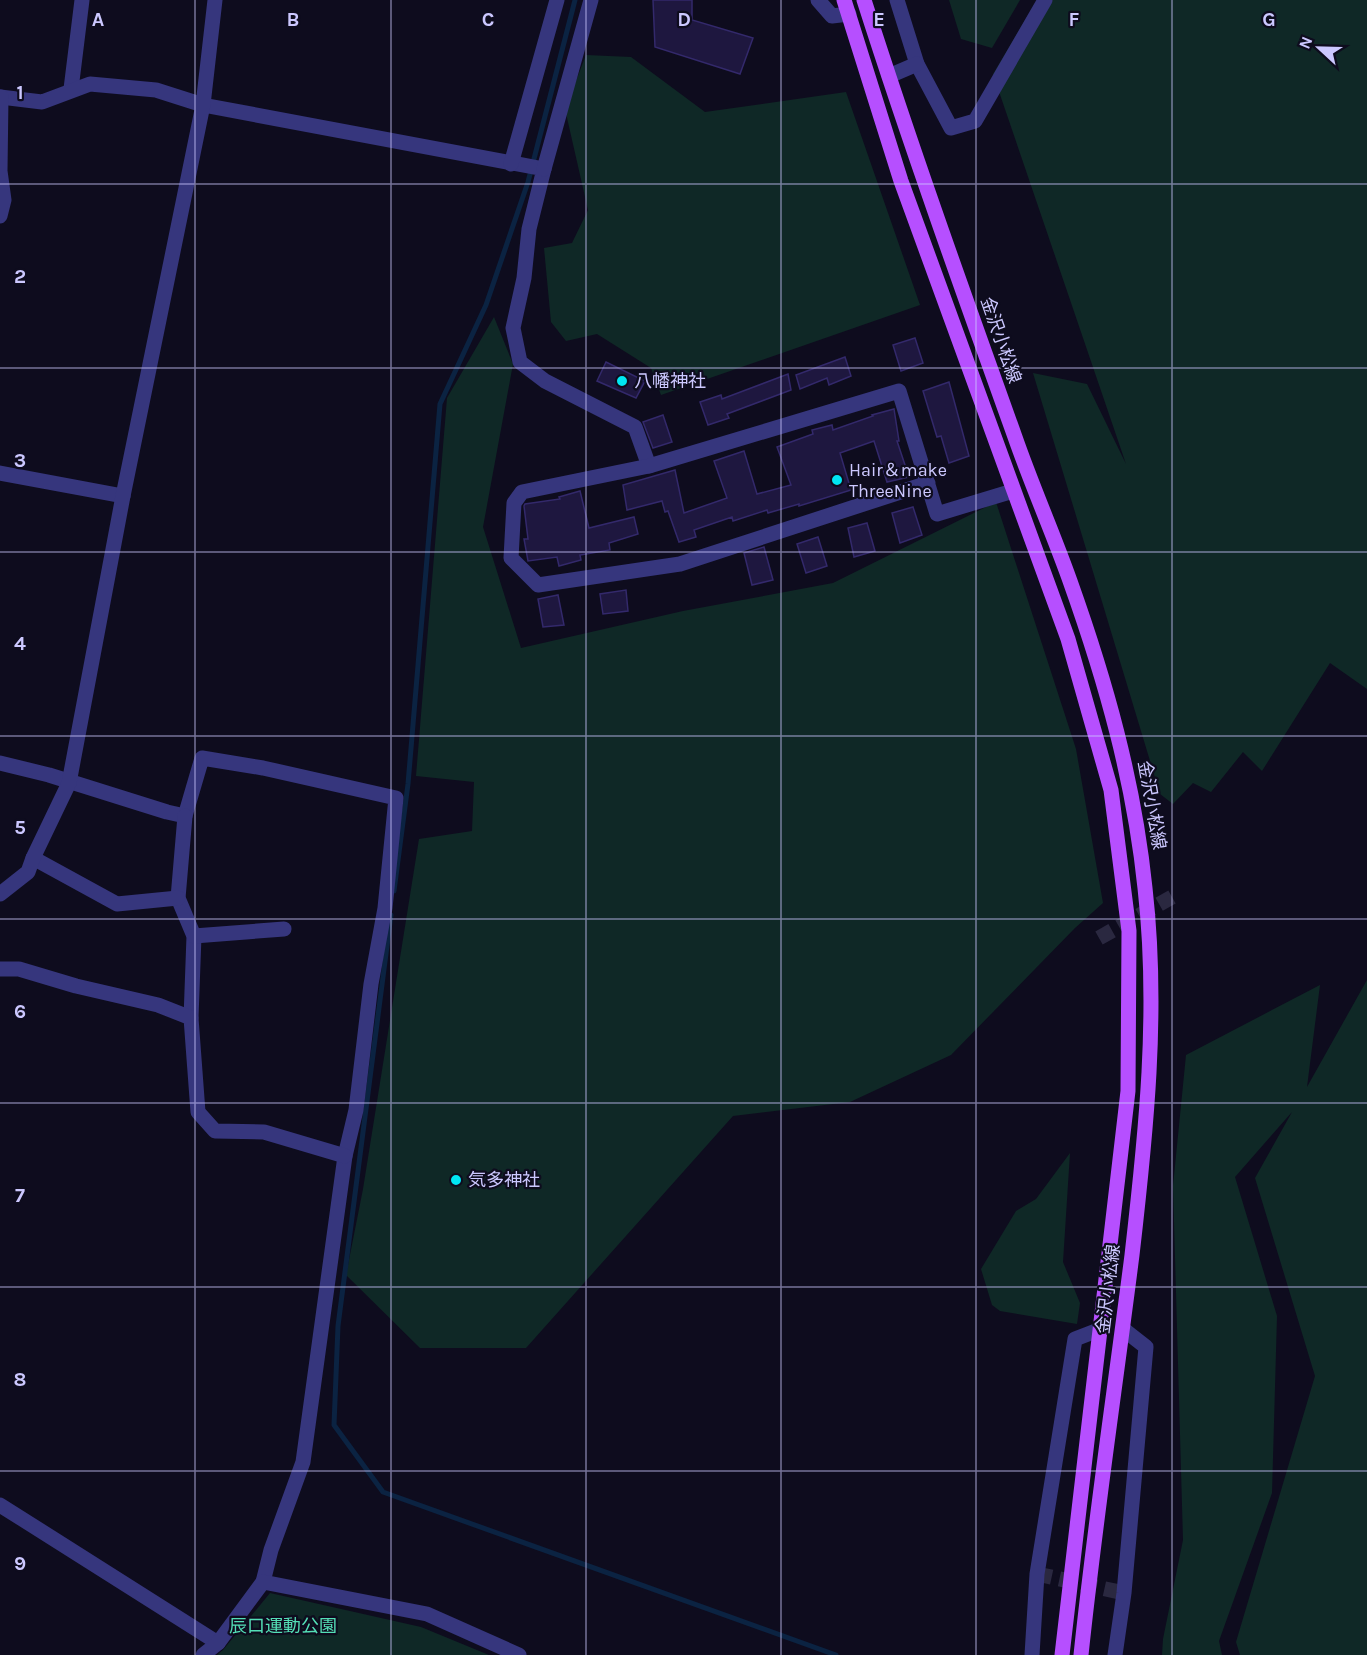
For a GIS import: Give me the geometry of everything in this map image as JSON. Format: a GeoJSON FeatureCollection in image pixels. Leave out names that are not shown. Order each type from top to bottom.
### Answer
{"type":"FeatureCollection","features":[{"type":"Feature","properties":{"kind":"main road","name":"金沢小松線"},"geometry":{"type":"LineString","coordinates":[[864,0],[932,204],[1016,441],[1077,602],[1104,684],[1124,756],[1138,828],[1146,891],[1151,963],[1150,1048],[1143,1167],[1106,1444],[1082,1655]]}},
{"type":"Feature","properties":{"kind":"main road","name":"金沢小松線"},"geometry":{"type":"LineString","coordinates":[[847,7],[901,181],[1068,639],[1111,790],[1129,930],[1128,1091],[1062,1655]]}},
{"type":"Feature","properties":{"kind":"street"},"geometry":{"type":"LineString","coordinates":[[71,89],[82,0]]}},
{"type":"Feature","properties":{"kind":"street"},"geometry":{"type":"LineString","coordinates":[[0,894],[27,872],[69,783],[123,496],[203,105],[215,0]]}},
{"type":"Feature","properties":{"kind":"street"},"geometry":{"type":"LineString","coordinates":[[557,0],[530,167],[529,229],[524,278],[513,328],[520,362],[545,381],[635,427],[649,466]]}},
{"type":"Feature","properties":{"kind":"street"},"geometry":{"type":"LineString","coordinates":[[530,167],[591,0]]}},
{"type":"Feature","properties":{"kind":"street"},"geometry":{"type":"LineString","coordinates":[[818,0],[832,16],[847,7]]}},
{"type":"Feature","properties":{"kind":"street"},"geometry":{"type":"LineString","coordinates":[[897,0],[917,64],[951,128],[975,121],[1045,0]]}},
{"type":"Feature","properties":{"kind":"street"},"geometry":{"type":"LineString","coordinates":[[888,76],[917,64]]}},
{"type":"Feature","properties":{"kind":"street"},"geometry":{"type":"LineString","coordinates":[[0,216],[4,200],[0,171],[1,97],[42,102],[71,89],[90,84],[156,90],[203,105],[530,167]]}},
{"type":"Feature","properties":{"kind":"street"},"geometry":{"type":"LineString","coordinates":[[928,483],[680,564],[538,585],[511,558],[514,503],[522,492],[649,466],[899,391],[938,514],[1013,491]]}},
{"type":"Feature","properties":{"kind":"street"},"geometry":{"type":"LineString","coordinates":[[0,473],[123,496]]}},
{"type":"Feature","properties":{"kind":"street"},"geometry":{"type":"LineString","coordinates":[[203,1655],[218,1643],[263,1582],[271,1550],[303,1462],[345,1156],[356,1110],[371,984],[386,908],[396,798],[263,768],[202,758],[184,816],[178,898],[194,936],[191,1018],[198,1112],[215,1131],[264,1132],[345,1156]]}},
{"type":"Feature","properties":{"kind":"street"},"geometry":{"type":"LineString","coordinates":[[0,763],[49,775],[69,783],[184,816]]}},
{"type":"Feature","properties":{"kind":"street"},"geometry":{"type":"LineString","coordinates":[[33,858],[117,904],[178,898]]}},
{"type":"Feature","properties":{"kind":"street"},"geometry":{"type":"LineString","coordinates":[[194,936],[284,929]]}},
{"type":"Feature","properties":{"kind":"street"},"geometry":{"type":"LineString","coordinates":[[0,969],[19,969],[76,986],[158,1005],[191,1018]]}},
{"type":"Feature","properties":{"kind":"street"},"geometry":{"type":"LineString","coordinates":[[1032,1655],[1037,1574],[1075,1339],[1101,1329]]}},
{"type":"Feature","properties":{"kind":"street"},"geometry":{"type":"LineString","coordinates":[[1115,1655],[1124,1593],[1146,1347],[1123,1329]]}},
{"type":"Feature","properties":{"kind":"street"},"geometry":{"type":"LineString","coordinates":[[0,1505],[218,1643]]}},
{"type":"Feature","properties":{"kind":"street"},"geometry":{"type":"LineString","coordinates":[[263,1582],[428,1614],[519,1655]]}},
{"type":"Feature","properties":{"kind":"green space"},"geometry":{"type":"Polygon","coordinates":[[[949,0],[1020,0],[992,48],[961,39],[949,0]]]}},
{"type":"Feature","properties":{"kind":"green space"},"geometry":{"type":"Polygon","coordinates":[[[1037,0],[1367,0],[1367,689],[1330,663],[1262,771],[1243,752],[1211,792],[1193,783],[1173,804],[1160,794],[1033,373],[1087,384],[1126,464],[993,74],[1037,0]]]}},
{"type":"Feature","properties":{"kind":"green space"},"geometry":{"type":"Polygon","coordinates":[[[586,55],[631,57],[705,112],[846,92],[920,305],[661,395],[651,368],[597,334],[566,341],[551,322],[544,248],[572,243],[588,210],[565,109],[586,55]]]}},
{"type":"Feature","properties":{"kind":"green space"},"geometry":{"type":"Polygon","coordinates":[[[494,317],[513,364],[483,527],[521,648],[683,611],[833,583],[996,502],[1076,749],[1103,903],[1075,928],[951,1055],[850,1102],[733,1116],[526,1348],[420,1348],[346,1275],[363,1189],[419,839],[472,831],[474,782],[416,776],[447,398],[494,317]]]}},
{"type":"Feature","properties":{"kind":"green space"},"geometry":{"type":"Polygon","coordinates":[[[1367,980],[1367,1655],[1240,1655],[1236,1642],[1315,1376],[1255,1178],[1292,1112],[1235,1177],[1277,1316],[1272,1493],[1219,1641],[1222,1655],[1162,1655],[1163,1639],[1183,1540],[1173,1186],[1186,1055],[1320,985],[1307,1087],[1367,980]]]}},
{"type":"Feature","properties":{"kind":"green space"},"geometry":{"type":"Polygon","coordinates":[[[1070,1153],[1063,1262],[1080,1303],[1077,1324],[1000,1311],[992,1305],[981,1269],[1016,1211],[1036,1199],[1070,1153]]]}},
{"type":"Feature","properties":{"kind":"green space","name":"辰口運動公園"},"geometry":{"type":"Polygon","coordinates":[[[270,1593],[421,1627],[489,1655],[217,1655],[270,1593]]]}},
{"type":"Feature","properties":{"kind":"building"},"geometry":{"type":"Polygon","coordinates":[[[653,0],[692,0],[692,20],[753,38],[740,74],[655,47],[653,0]]]}},
{"type":"Feature","properties":{"kind":"building"},"geometry":{"type":"Polygon","coordinates":[[[915,338],[923,363],[901,371],[893,345],[915,338]]]}},
{"type":"Feature","properties":{"kind":"building"},"geometry":{"type":"Polygon","coordinates":[[[845,357],[851,376],[829,385],[827,378],[800,389],[796,375],[845,357]]]}},
{"type":"Feature","properties":{"kind":"building"},"geometry":{"type":"Polygon","coordinates":[[[606,362],[645,381],[636,398],[597,381],[606,362]]]}},
{"type":"Feature","properties":{"kind":"building"},"geometry":{"type":"Polygon","coordinates":[[[788,374],[791,390],[727,414],[729,418],[708,425],[700,402],[721,395],[722,399],[788,374]]]}},
{"type":"Feature","properties":{"kind":"building"},"geometry":{"type":"Polygon","coordinates":[[[949,382],[969,456],[949,463],[941,436],[937,437],[923,391],[949,382]]]}},
{"type":"Feature","properties":{"kind":"building"},"geometry":{"type":"Polygon","coordinates":[[[894,409],[899,441],[897,441],[909,477],[887,482],[874,441],[840,453],[851,490],[799,506],[799,504],[768,513],[767,510],[733,521],[732,517],[694,530],[696,537],[679,542],[662,501],[627,510],[623,485],[675,470],[684,513],[727,498],[714,461],[744,451],[757,494],[791,485],[777,447],[813,434],[812,430],[832,425],[833,430],[894,409]]]}},
{"type":"Feature","properties":{"kind":"building"},"geometry":{"type":"Polygon","coordinates":[[[663,415],[672,442],[653,448],[643,422],[663,415]]]}},
{"type":"Feature","properties":{"kind":"building"},"geometry":{"type":"Polygon","coordinates":[[[580,491],[589,528],[634,517],[638,534],[609,543],[610,550],[580,555],[581,560],[559,566],[557,557],[528,561],[524,539],[528,539],[525,504],[560,499],[559,497],[580,491]]]}},
{"type":"Feature","properties":{"kind":"building"},"geometry":{"type":"Polygon","coordinates":[[[913,507],[922,535],[900,543],[892,513],[913,507]]]}},
{"type":"Feature","properties":{"kind":"building"},"geometry":{"type":"Polygon","coordinates":[[[867,523],[875,551],[854,557],[848,528],[867,523]]]}},
{"type":"Feature","properties":{"kind":"building"},"geometry":{"type":"Polygon","coordinates":[[[818,537],[827,566],[806,573],[797,544],[818,537]]]}},
{"type":"Feature","properties":{"kind":"building"},"geometry":{"type":"Polygon","coordinates":[[[764,547],[773,580],[752,585],[744,553],[764,547]]]}},
{"type":"Feature","properties":{"kind":"building"},"geometry":{"type":"Polygon","coordinates":[[[626,590],[628,611],[603,614],[600,594],[626,590]]]}},
{"type":"Feature","properties":{"kind":"building"},"geometry":{"type":"Polygon","coordinates":[[[558,595],[564,625],[543,627],[538,599],[558,595]]]}},
{"type":"Feature","properties":{"kind":"waterway"},"geometry":{"type":"LineString","coordinates":[[394,891],[408,784],[440,404],[486,305],[528,182],[575,0]]}},
{"type":"Feature","properties":{"kind":"waterway"},"geometry":{"type":"LineString","coordinates":[[391,915],[338,1326],[334,1425],[383,1492],[836,1655]]}},
{"type":"Feature","properties":{"kind":"tunnel"},"geometry":{"type":"LineString","coordinates":[[1099,938],[1172,897]]}},
{"type":"Feature","properties":{"kind":"tunnel"},"geometry":{"type":"LineString","coordinates":[[1037,1574],[1124,1593]]}},
{"type":"Feature","properties":{"kind":"place","name":"八幡神社"},"geometry":{"type":"Point","coordinates":[622,381]}},
{"type":"Feature","properties":{"kind":"place","name":"Hair＆make ThreeNine"},"geometry":{"type":"Point","coordinates":[837,480]}},
{"type":"Feature","properties":{"kind":"place","name":"気多神社"},"geometry":{"type":"Point","coordinates":[456,1180]}}]}
